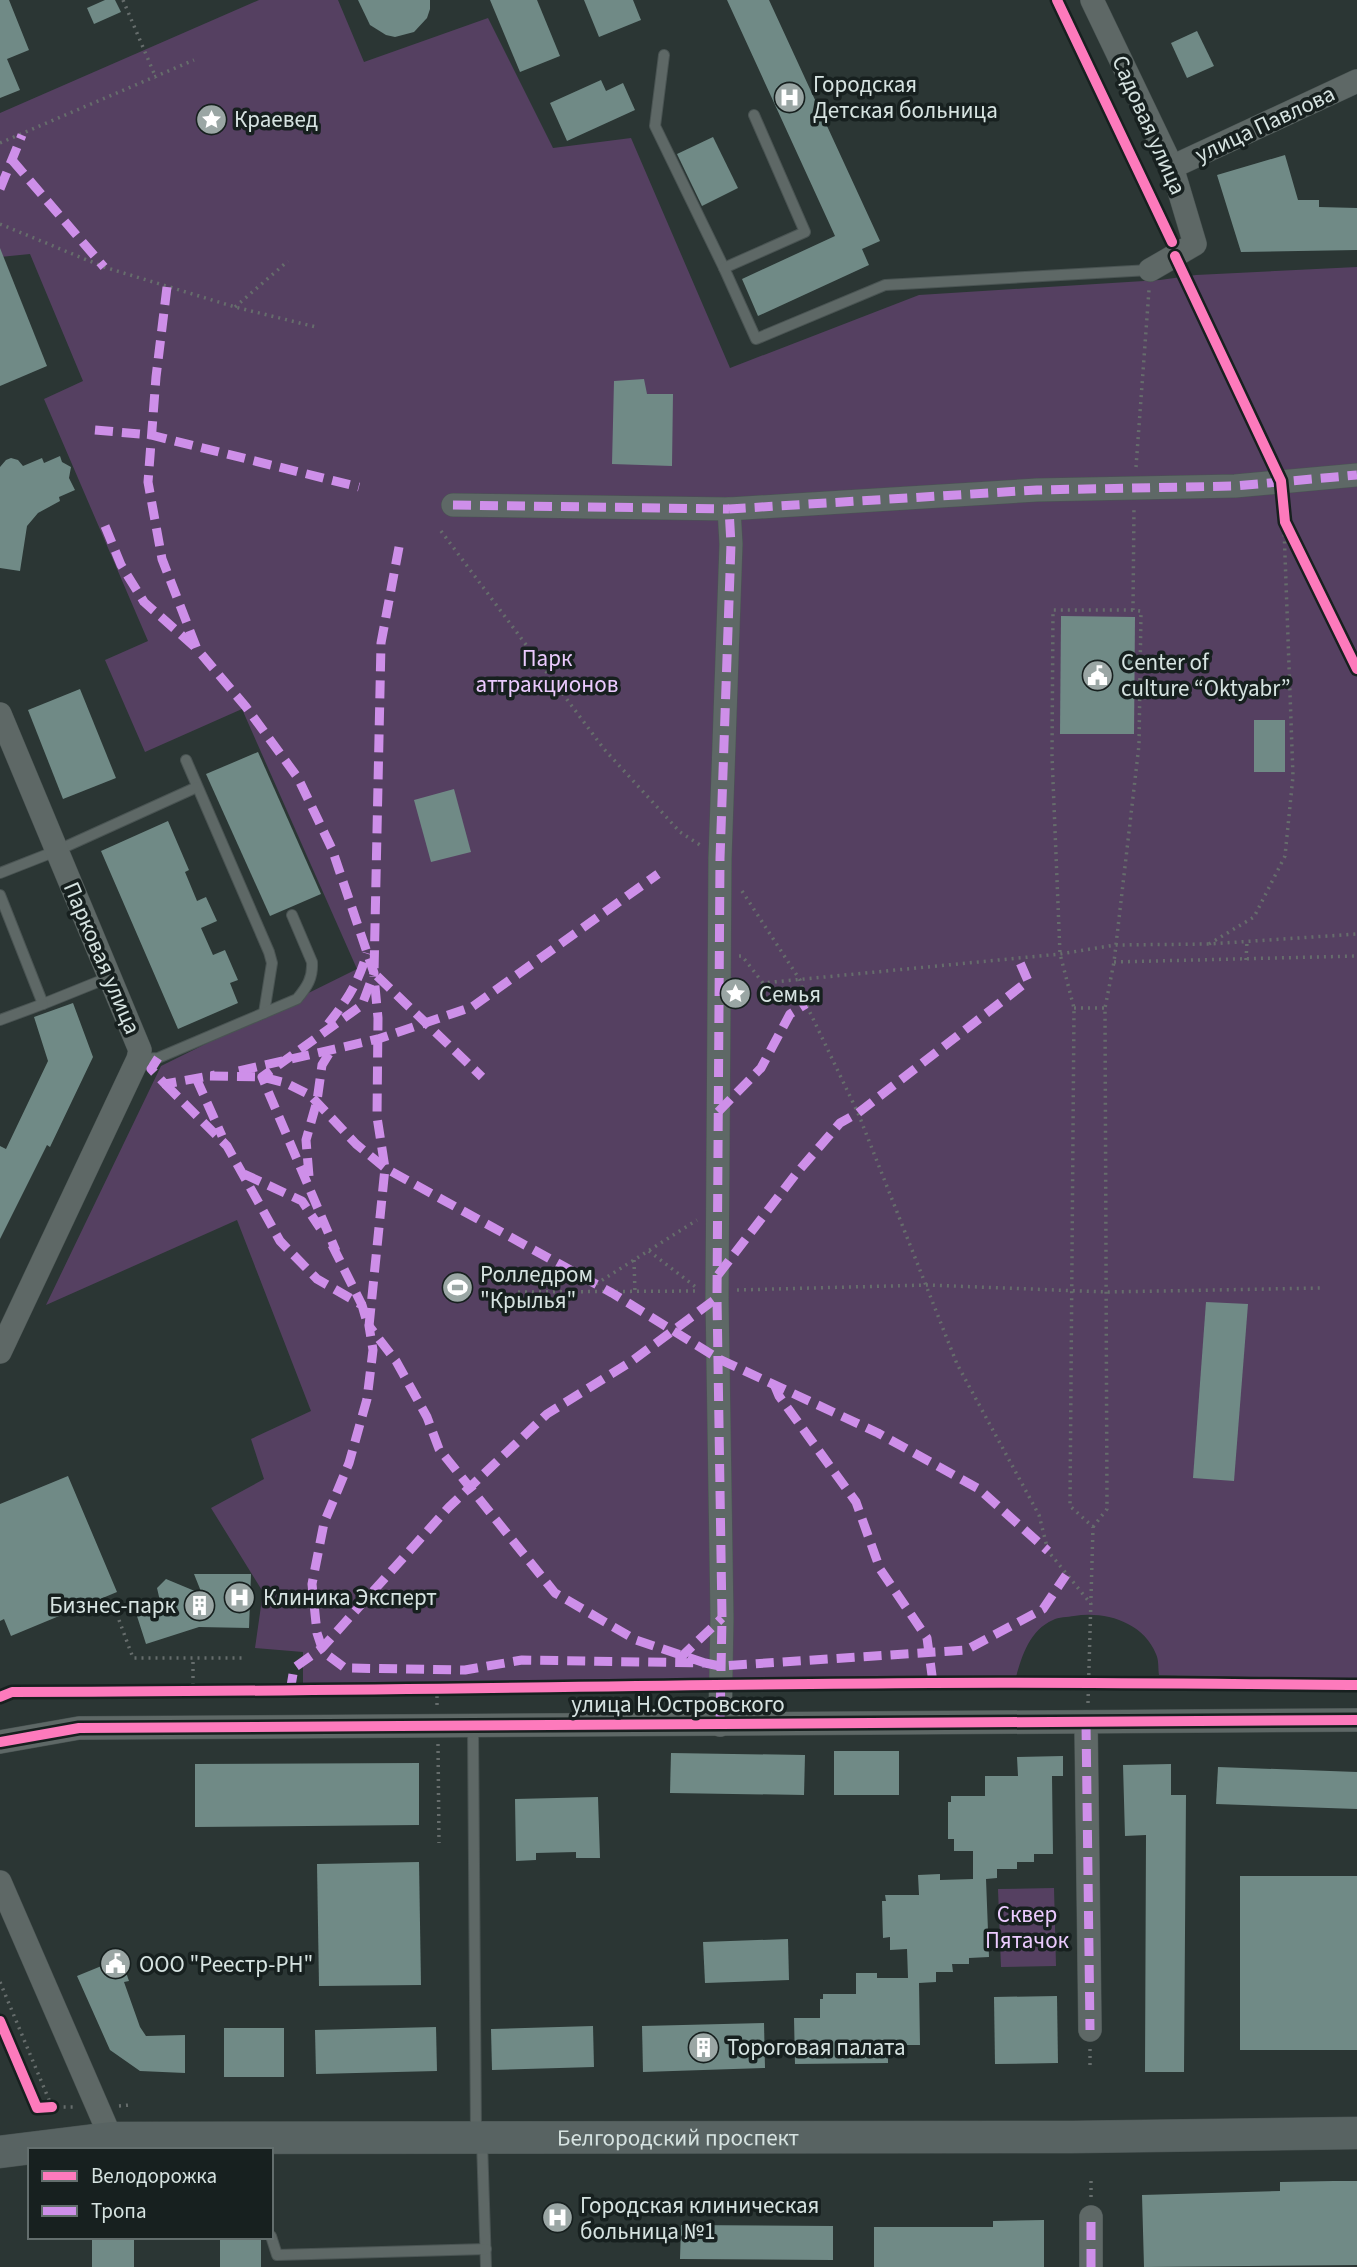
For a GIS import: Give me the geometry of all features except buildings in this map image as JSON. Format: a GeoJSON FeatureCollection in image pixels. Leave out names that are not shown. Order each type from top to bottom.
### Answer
{"type":"FeatureCollection","features":[{"type":"Feature","properties":{"kind":"main road","name":"Белгородский проспект"},"geometry":{"type":"LineString","coordinates":[[32,2148],[111,2138],[1044,2137],[1357,2133]]}},
{"type":"Feature","properties":{"kind":"main road","name":"Белгородский проспект"},"geometry":{"type":"LineString","coordinates":[[0,2152],[28,2148]]}},
{"type":"Feature","properties":{"kind":"street","name":"Садовая улица"},"geometry":{"type":"LineString","coordinates":[[1092,0],[1172,167],[1195,244],[1150,270]]}},
{"type":"Feature","properties":{"kind":"street","name":"улица Павлова"},"geometry":{"type":"LineString","coordinates":[[1172,167],[1357,81]]}},
{"type":"Feature","properties":{"kind":"street"},"geometry":{"type":"LineString","coordinates":[[453,505],[729,509],[1037,489],[1134,490],[1235,486],[1357,475]]}},
{"type":"Feature","properties":{"kind":"street"},"geometry":{"type":"LineString","coordinates":[[720,1725],[722,1618],[717,1291],[720,858],[730,558],[729,509]]}},
{"type":"Feature","properties":{"kind":"street","name":"Парковая улица"},"geometry":{"type":"LineString","coordinates":[[0,714],[55,851],[139,1044],[138,1059],[2,1341]]}},
{"type":"Feature","properties":{"kind":"street","name":"улица Н.Островского"},"geometry":{"type":"LineString","coordinates":[[0,1742],[79,1728],[1357,1720]]}},
{"type":"Feature","properties":{"kind":"street"},"geometry":{"type":"LineString","coordinates":[[1086,1722],[1090,2030]]}},
{"type":"Feature","properties":{"kind":"street"},"geometry":{"type":"LineString","coordinates":[[0,1882],[111,2138]]}},
{"type":"Feature","properties":{"kind":"street"},"geometry":{"type":"LineString","coordinates":[[1091,2217],[1091,2267]]}},
{"type":"Feature","properties":{"kind":"lane"},"geometry":{"type":"LineString","coordinates":[[664,55],[655,126],[756,339],[885,285],[1150,270]]}},
{"type":"Feature","properties":{"kind":"lane"},"geometry":{"type":"LineString","coordinates":[[724,268],[805,232],[754,116]]}},
{"type":"Feature","properties":{"kind":"lane"},"geometry":{"type":"LineString","coordinates":[[186,761],[269,952],[272,963],[264,1013]]}},
{"type":"Feature","properties":{"kind":"lane"},"geometry":{"type":"LineString","coordinates":[[0,873],[197,787]]}},
{"type":"Feature","properties":{"kind":"lane"},"geometry":{"type":"LineString","coordinates":[[0,895],[43,1004]]}},
{"type":"Feature","properties":{"kind":"lane"},"geometry":{"type":"LineString","coordinates":[[138,1059],[158,1058],[297,999],[310,983],[312,962],[292,915]]}},
{"type":"Feature","properties":{"kind":"lane"},"geometry":{"type":"LineString","coordinates":[[0,1020],[110,977]]}},
{"type":"Feature","properties":{"kind":"lane"},"geometry":{"type":"LineString","coordinates":[[473,1726],[479,2138],[486,2267]]}},
{"type":"Feature","properties":{"kind":"lane"},"geometry":{"type":"LineString","coordinates":[[272,2239],[277,2255],[277,2267]]}},
{"type":"Feature","properties":{"kind":"lane"},"geometry":{"type":"LineString","coordinates":[[277,2255],[486,2249]]}},
{"type":"Feature","properties":{"kind":"path"},"geometry":{"type":"LineString","coordinates":[[124,0],[156,78]]}},
{"type":"Feature","properties":{"kind":"path"},"geometry":{"type":"LineString","coordinates":[[0,143],[194,61]]}},
{"type":"Feature","properties":{"kind":"path"},"geometry":{"type":"LineString","coordinates":[[0,225],[104,267],[235,307],[316,327]]}},
{"type":"Feature","properties":{"kind":"path"},"geometry":{"type":"LineString","coordinates":[[1175,256],[1281,481]]}},
{"type":"Feature","properties":{"kind":"path"},"geometry":{"type":"LineString","coordinates":[[235,307],[288,261]]}},
{"type":"Feature","properties":{"kind":"path"},"geometry":{"type":"LineString","coordinates":[[1133,610],[1134,490],[1150,270]]}},
{"type":"Feature","properties":{"kind":"path"},"geometry":{"type":"LineString","coordinates":[[1209,944],[1254,918],[1285,856],[1293,776],[1285,522],[1357,669]]}},
{"type":"Feature","properties":{"kind":"path"},"geometry":{"type":"LineString","coordinates":[[442,531],[604,749],[680,832],[720,858]]}},
{"type":"Feature","properties":{"kind":"path"},"geometry":{"type":"LineString","coordinates":[[1086,1722],[1093,1527],[1107,1508],[1105,1008],[1114,962],[1139,745],[1141,611],[1053,610],[1052,756],[1060,954],[1074,1008],[1070,1506],[1093,1527]]}},
{"type":"Feature","properties":{"kind":"path"},"geometry":{"type":"LineString","coordinates":[[741,891],[800,980],[806,1004],[858,1113],[957,1364],[1040,1515],[1048,1551],[1091,1604]]}},
{"type":"Feature","properties":{"kind":"path"},"geometry":{"type":"LineString","coordinates":[[720,954],[742,956],[763,984],[1060,954],[1115,945],[1209,944],[1357,934]]}},
{"type":"Feature","properties":{"kind":"path"},"geometry":{"type":"LineString","coordinates":[[1246,960],[1247,942]]}},
{"type":"Feature","properties":{"kind":"path"},"geometry":{"type":"LineString","coordinates":[[1114,962],[1357,956]]}},
{"type":"Feature","properties":{"kind":"path"},"geometry":{"type":"LineString","coordinates":[[1074,1008],[1105,1008]]}},
{"type":"Feature","properties":{"kind":"path"},"geometry":{"type":"LineString","coordinates":[[596,1284],[718,1206]]}},
{"type":"Feature","properties":{"kind":"path"},"geometry":{"type":"LineString","coordinates":[[518,1292],[702,1291],[649,1251]]}},
{"type":"Feature","properties":{"kind":"path"},"geometry":{"type":"LineString","coordinates":[[634,1260],[635,1293]]}},
{"type":"Feature","properties":{"kind":"path"},"geometry":{"type":"LineString","coordinates":[[717,1291],[928,1285],[1107,1292],[1323,1288]]}},
{"type":"Feature","properties":{"kind":"path"},"geometry":{"type":"LineString","coordinates":[[119,1620],[133,1658],[243,1658]]}},
{"type":"Feature","properties":{"kind":"path"},"geometry":{"type":"LineString","coordinates":[[193,1657],[193,1692]]}},
{"type":"Feature","properties":{"kind":"path"},"geometry":{"type":"LineString","coordinates":[[0,1697],[12,1692],[720,1685],[1357,1685]]}},
{"type":"Feature","properties":{"kind":"path"},"geometry":{"type":"LineString","coordinates":[[438,1749],[439,1843]]}},
{"type":"Feature","properties":{"kind":"path"},"geometry":{"type":"LineString","coordinates":[[0,1982],[52,2106],[37,2108]]}},
{"type":"Feature","properties":{"kind":"green space","name":"Парк аттракционов"},"geometry":{"type":"Polygon","coordinates":[[[259,0],[338,0],[364,62],[488,18],[553,148],[631,138],[730,368],[919,295],[1160,280],[1196,275],[1357,267],[1357,1679],[1159,1675],[1156,1654],[1142,1634],[1122,1621],[1098,1615],[1063,1617],[1045,1624],[1024,1652],[1016,1677],[303,1684],[303,1652],[255,1648],[263,1592],[211,1508],[264,1479],[251,1439],[311,1411],[237,1220],[46,1305],[161,1066],[357,969],[242,709],[145,752],[105,660],[148,641],[44,399],[83,381],[30,254],[0,257],[0,113],[259,0]]]}},
{"type":"Feature","properties":{"kind":"green space","name":"Сквер Пятачок"},"geometry":{"type":"Polygon","coordinates":[[[1054,1888],[1056,1966],[1001,1967],[998,1889],[1054,1888]]]}},
{"type":"Feature","properties":{"kind":"marked path"},"geometry":{"type":"LineString","coordinates":[[0,189],[22,135]]}},
{"type":"Feature","properties":{"kind":"marked path"},"geometry":{"type":"LineString","coordinates":[[12,160],[104,267]]}},
{"type":"Feature","properties":{"kind":"marked path"},"geometry":{"type":"LineString","coordinates":[[167,287],[156,377],[148,482],[162,559],[197,649],[246,707],[298,778],[332,849],[374,973],[362,1005],[262,1077],[336,1251]]}},
{"type":"Feature","properties":{"kind":"marked path"},"geometry":{"type":"LineString","coordinates":[[95,430],[151,435],[359,487]]}},
{"type":"Feature","properties":{"kind":"marked path"},"geometry":{"type":"LineString","coordinates":[[720,1725],[722,1618],[717,1298],[720,858],[731,544],[729,509],[1037,490],[1235,486],[1357,475]]}},
{"type":"Feature","properties":{"kind":"marked path"},"geometry":{"type":"LineString","coordinates":[[453,505],[729,509]]}},
{"type":"Feature","properties":{"kind":"marked path"},"geometry":{"type":"LineString","coordinates":[[105,526],[121,565],[144,602],[195,647]]}},
{"type":"Feature","properties":{"kind":"marked path"},"geometry":{"type":"LineString","coordinates":[[399,547],[381,643],[374,973],[482,1077]]}},
{"type":"Feature","properties":{"kind":"marked path"},"geometry":{"type":"LineString","coordinates":[[239,1071],[378,1039],[472,1007],[658,874]]}},
{"type":"Feature","properties":{"kind":"marked path"},"geometry":{"type":"LineString","coordinates":[[328,1024],[352,990],[367,953]]}},
{"type":"Feature","properties":{"kind":"marked path"},"geometry":{"type":"LineString","coordinates":[[718,1275],[795,1175],[840,1123],[858,1113],[1028,981],[1018,958]]}},
{"type":"Feature","properties":{"kind":"marked path"},"geometry":{"type":"LineString","coordinates":[[369,1326],[385,1168],[377,1117],[378,1018],[374,976]]}},
{"type":"Feature","properties":{"kind":"marked path"},"geometry":{"type":"LineString","coordinates":[[718,1112],[761,1068],[790,1014],[806,1004]]}},
{"type":"Feature","properties":{"kind":"marked path"},"geometry":{"type":"LineString","coordinates":[[309,1176],[306,1140],[317,1101],[322,1065],[332,1049]]}},
{"type":"Feature","properties":{"kind":"marked path"},"geometry":{"type":"LineString","coordinates":[[158,1058],[151,1069],[165,1084],[215,1075]]}},
{"type":"Feature","properties":{"kind":"marked path"},"geometry":{"type":"LineString","coordinates":[[210,1076],[262,1077],[286,1083],[310,1095],[356,1144],[385,1168],[612,1293],[719,1359],[878,1433],[979,1489],[1048,1551]]}},
{"type":"Feature","properties":{"kind":"marked path"},"geometry":{"type":"LineString","coordinates":[[196,1078],[222,1136]]}},
{"type":"Feature","properties":{"kind":"marked path"},"geometry":{"type":"LineString","coordinates":[[165,1084],[227,1146],[280,1241],[317,1279],[362,1305],[366,1319]]}},
{"type":"Feature","properties":{"kind":"marked path"},"geometry":{"type":"LineString","coordinates":[[244,1174],[302,1201],[320,1228]]}},
{"type":"Feature","properties":{"kind":"marked path"},"geometry":{"type":"LineString","coordinates":[[332,1245],[362,1305]]}},
{"type":"Feature","properties":{"kind":"marked path"},"geometry":{"type":"LineString","coordinates":[[290,1692],[294,1668],[322,1648],[449,1507],[547,1414],[632,1361],[717,1298]]}},
{"type":"Feature","properties":{"kind":"marked path"},"geometry":{"type":"LineString","coordinates":[[705,1663],[636,1640],[555,1593],[439,1449],[427,1417],[396,1361],[369,1326],[373,1350],[367,1399],[349,1463],[324,1523],[312,1584],[317,1633],[322,1648],[345,1668],[465,1670],[522,1660],[705,1663],[720,1666],[966,1650],[1043,1609],[1066,1575]]}},
{"type":"Feature","properties":{"kind":"marked path"},"geometry":{"type":"LineString","coordinates":[[774,1384],[779,1396],[856,1502],[880,1569],[927,1638],[933,1683]]}},
{"type":"Feature","properties":{"kind":"marked path"},"geometry":{"type":"LineString","coordinates":[[679,1659],[722,1618]]}},
{"type":"Feature","properties":{"kind":"marked path"},"geometry":{"type":"LineString","coordinates":[[1086,1722],[1090,2030]]}},
{"type":"Feature","properties":{"kind":"marked path"},"geometry":{"type":"LineString","coordinates":[[1091,2217],[1091,2267]]}},
{"type":"Feature","properties":{"kind":"cycle path"},"geometry":{"type":"LineString","coordinates":[[1057,0],[1172,242]]}},
{"type":"Feature","properties":{"kind":"cycle path"},"geometry":{"type":"LineString","coordinates":[[1175,256],[1281,481],[1285,522],[1357,669]]}},
{"type":"Feature","properties":{"kind":"cycle path"},"geometry":{"type":"LineString","coordinates":[[0,1697],[12,1692],[816,1684],[1357,1685]]}},
{"type":"Feature","properties":{"kind":"cycle path"},"geometry":{"type":"LineString","coordinates":[[0,1742],[79,1728],[1357,1720]]}},
{"type":"Feature","properties":{"kind":"cycle path"},"geometry":{"type":"LineString","coordinates":[[0,2021],[37,2108],[52,2107]]}},
{"type":"Feature","properties":{"kind":"place","name":"Городская Детская больница"},"geometry":{"type":"Point","coordinates":[790,97]}},
{"type":"Feature","properties":{"kind":"place","name":"Краевед"},"geometry":{"type":"Point","coordinates":[211,119]}},
{"type":"Feature","properties":{"kind":"place","name":"Center of culture “Oktyabr”"},"geometry":{"type":"Point","coordinates":[1098,675]}},
{"type":"Feature","properties":{"kind":"place","name":"Семья"},"geometry":{"type":"Point","coordinates":[736,994]}},
{"type":"Feature","properties":{"kind":"place","name":"Ролледром \"Крылья\""},"geometry":{"type":"Point","coordinates":[457,1287]}},
{"type":"Feature","properties":{"kind":"place","name":"Клиника Эксперт"},"geometry":{"type":"Point","coordinates":[240,1597]}},
{"type":"Feature","properties":{"kind":"place","name":"Бизнес-парк"},"geometry":{"type":"Point","coordinates":[199,1605]}},
{"type":"Feature","properties":{"kind":"place","name":"ООО \"Реестр-РН\""},"geometry":{"type":"Point","coordinates":[116,1964]}},
{"type":"Feature","properties":{"kind":"place","name":"Тороговая палата"},"geometry":{"type":"Point","coordinates":[704,2047]}},
{"type":"Feature","properties":{"kind":"place","name":"Городская клиническая больница №1"},"geometry":{"type":"Point","coordinates":[557,2218]}}]}
